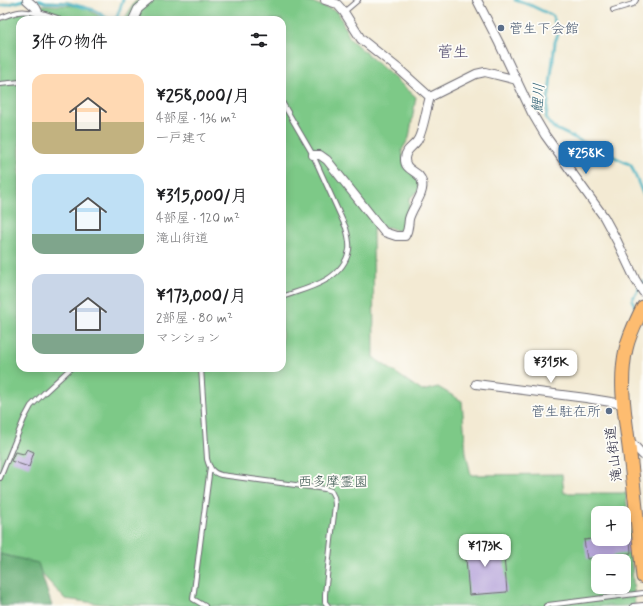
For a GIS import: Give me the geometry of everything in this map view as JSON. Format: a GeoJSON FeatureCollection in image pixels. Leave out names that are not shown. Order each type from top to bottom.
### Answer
{"type":"FeatureCollection","features":[{"type":"Feature","properties":{"kind":"highway","name":"滝山街道"},"geometry":{"type":"LineString","coordinates":[[643,307],[626,348],[622,390],[643,577]]}},
{"type":"Feature","properties":{"kind":"street"},"geometry":{"type":"LineString","coordinates":[[27,0],[37,11],[48,16]]}},
{"type":"Feature","properties":{"kind":"street"},"geometry":{"type":"LineString","coordinates":[[135,16],[138,9],[149,0]]}},
{"type":"Feature","properties":{"kind":"street"},"geometry":{"type":"LineString","coordinates":[[325,0],[337,4],[344,12],[361,39],[400,70],[430,97]]}},
{"type":"Feature","properties":{"kind":"street"},"geometry":{"type":"LineString","coordinates":[[478,0],[532,113],[545,135],[604,217],[642,292]]}},
{"type":"Feature","properties":{"kind":"street"},"geometry":{"type":"LineString","coordinates":[[313,155],[320,155],[327,160],[384,232],[396,236],[405,236],[408,230],[410,218],[421,192],[422,181],[419,176],[406,167],[406,152],[417,142],[430,97],[476,74],[485,72],[517,80]]}},
{"type":"Feature","properties":{"kind":"street"},"geometry":{"type":"LineString","coordinates":[[476,384],[623,404]]}},
{"type":"Feature","properties":{"kind":"street"},"geometry":{"type":"LineString","coordinates":[[628,439],[643,455]]}},
{"type":"Feature","properties":{"kind":"lane"},"geometry":{"type":"LineString","coordinates":[[344,12],[358,0]]}},
{"type":"Feature","properties":{"kind":"lane"},"geometry":{"type":"LineString","coordinates":[[612,10],[633,4],[636,0]]}},
{"type":"Feature","properties":{"kind":"lane"},"geometry":{"type":"LineString","coordinates":[[0,18],[17,12],[37,11]]}},
{"type":"Feature","properties":{"kind":"lane"},"geometry":{"type":"LineString","coordinates":[[0,84],[16,82]]}},
{"type":"Feature","properties":{"kind":"lane"},"geometry":{"type":"LineString","coordinates":[[286,109],[313,155],[346,228],[349,239],[349,249],[346,258],[342,266],[329,279],[286,296]]}},
{"type":"Feature","properties":{"kind":"lane"},"geometry":{"type":"LineString","coordinates":[[0,478],[24,419],[31,406],[67,372]]}},
{"type":"Feature","properties":{"kind":"lane"},"geometry":{"type":"LineString","coordinates":[[201,372],[207,458],[210,467],[216,474],[331,491],[334,497],[335,505],[325,594],[325,602],[328,606]]}},
{"type":"Feature","properties":{"kind":"lane"},"geometry":{"type":"LineString","coordinates":[[205,606],[193,599],[210,467]]}},
{"type":"Feature","properties":{"kind":"lane"},"geometry":{"type":"LineString","coordinates":[[546,606],[643,593]]}},
{"type":"Feature","properties":{"kind":"lane"},"geometry":{"type":"LineString","coordinates":[[633,606],[643,605]]}},
{"type":"Feature","properties":{"kind":"green space","name":"西多摩霊園"},"geometry":{"type":"Polygon","coordinates":[[[139,0],[299,0],[317,4],[338,12],[350,39],[416,97],[409,138],[402,150],[405,168],[417,176],[419,190],[409,199],[407,225],[399,231],[388,227],[373,229],[374,358],[422,391],[438,387],[462,401],[466,453],[471,475],[562,474],[564,493],[626,493],[627,506],[591,506],[591,546],[630,546],[631,554],[591,554],[591,594],[631,594],[631,556],[635,606],[168,606],[102,604],[65,599],[40,572],[0,562],[0,21],[14,14],[44,5],[83,6],[99,16],[16,16],[16,372],[286,372],[286,16],[126,16],[134,3],[139,0]]]}},
{"type":"Feature","properties":{"kind":"green space"},"geometry":{"type":"Polygon","coordinates":[[[0,554],[38,563],[52,606],[0,606],[0,554]]]}},
{"type":"Feature","properties":{"kind":"building"},"geometry":{"type":"Polygon","coordinates":[[[27,449],[34,452],[29,467],[11,461],[15,452],[24,454],[27,449]]]}},
{"type":"Feature","properties":{"kind":"building"},"geometry":{"type":"Polygon","coordinates":[[[591,539],[591,546],[630,546],[631,553],[591,554],[591,559],[587,559],[584,540],[591,539]]]}},
{"type":"Feature","properties":{"kind":"building"},"geometry":{"type":"Polygon","coordinates":[[[465,540],[483,541],[483,546],[503,544],[507,592],[469,595],[466,559],[464,559],[465,540]]]}},
{"type":"Feature","properties":{"kind":"waterway"},"geometry":{"type":"LineString","coordinates":[[0,6],[25,0]]}},
{"type":"Feature","properties":{"kind":"waterway"},"geometry":{"type":"LineString","coordinates":[[39,0],[45,2],[68,3],[94,10],[104,16]]}},
{"type":"Feature","properties":{"kind":"waterway"},"geometry":{"type":"LineString","coordinates":[[117,16],[123,0]]}},
{"type":"Feature","properties":{"kind":"waterway","name":"鯉川"},"geometry":{"type":"LineString","coordinates":[[515,0],[528,4],[553,16],[558,34],[555,42],[546,119],[554,128],[631,165],[643,194]]}},
{"type":"Feature","properties":{"kind":"waterway","name":"鯉川"},"geometry":{"type":"LineString","coordinates":[[637,310],[632,300],[643,281]]}},
{"type":"Feature","properties":{"kind":"place","name":"菅生下会館"},"geometry":{"type":"Point","coordinates":[501,28]}},
{"type":"Feature","properties":{"kind":"place","name":"菅生駐在所"},"geometry":{"type":"Point","coordinates":[609,411]}},
{"type":"Feature","properties":{"kind":"district","name":"菅生"},"geometry":{"type":"Point","coordinates":[453,51]}}]}
